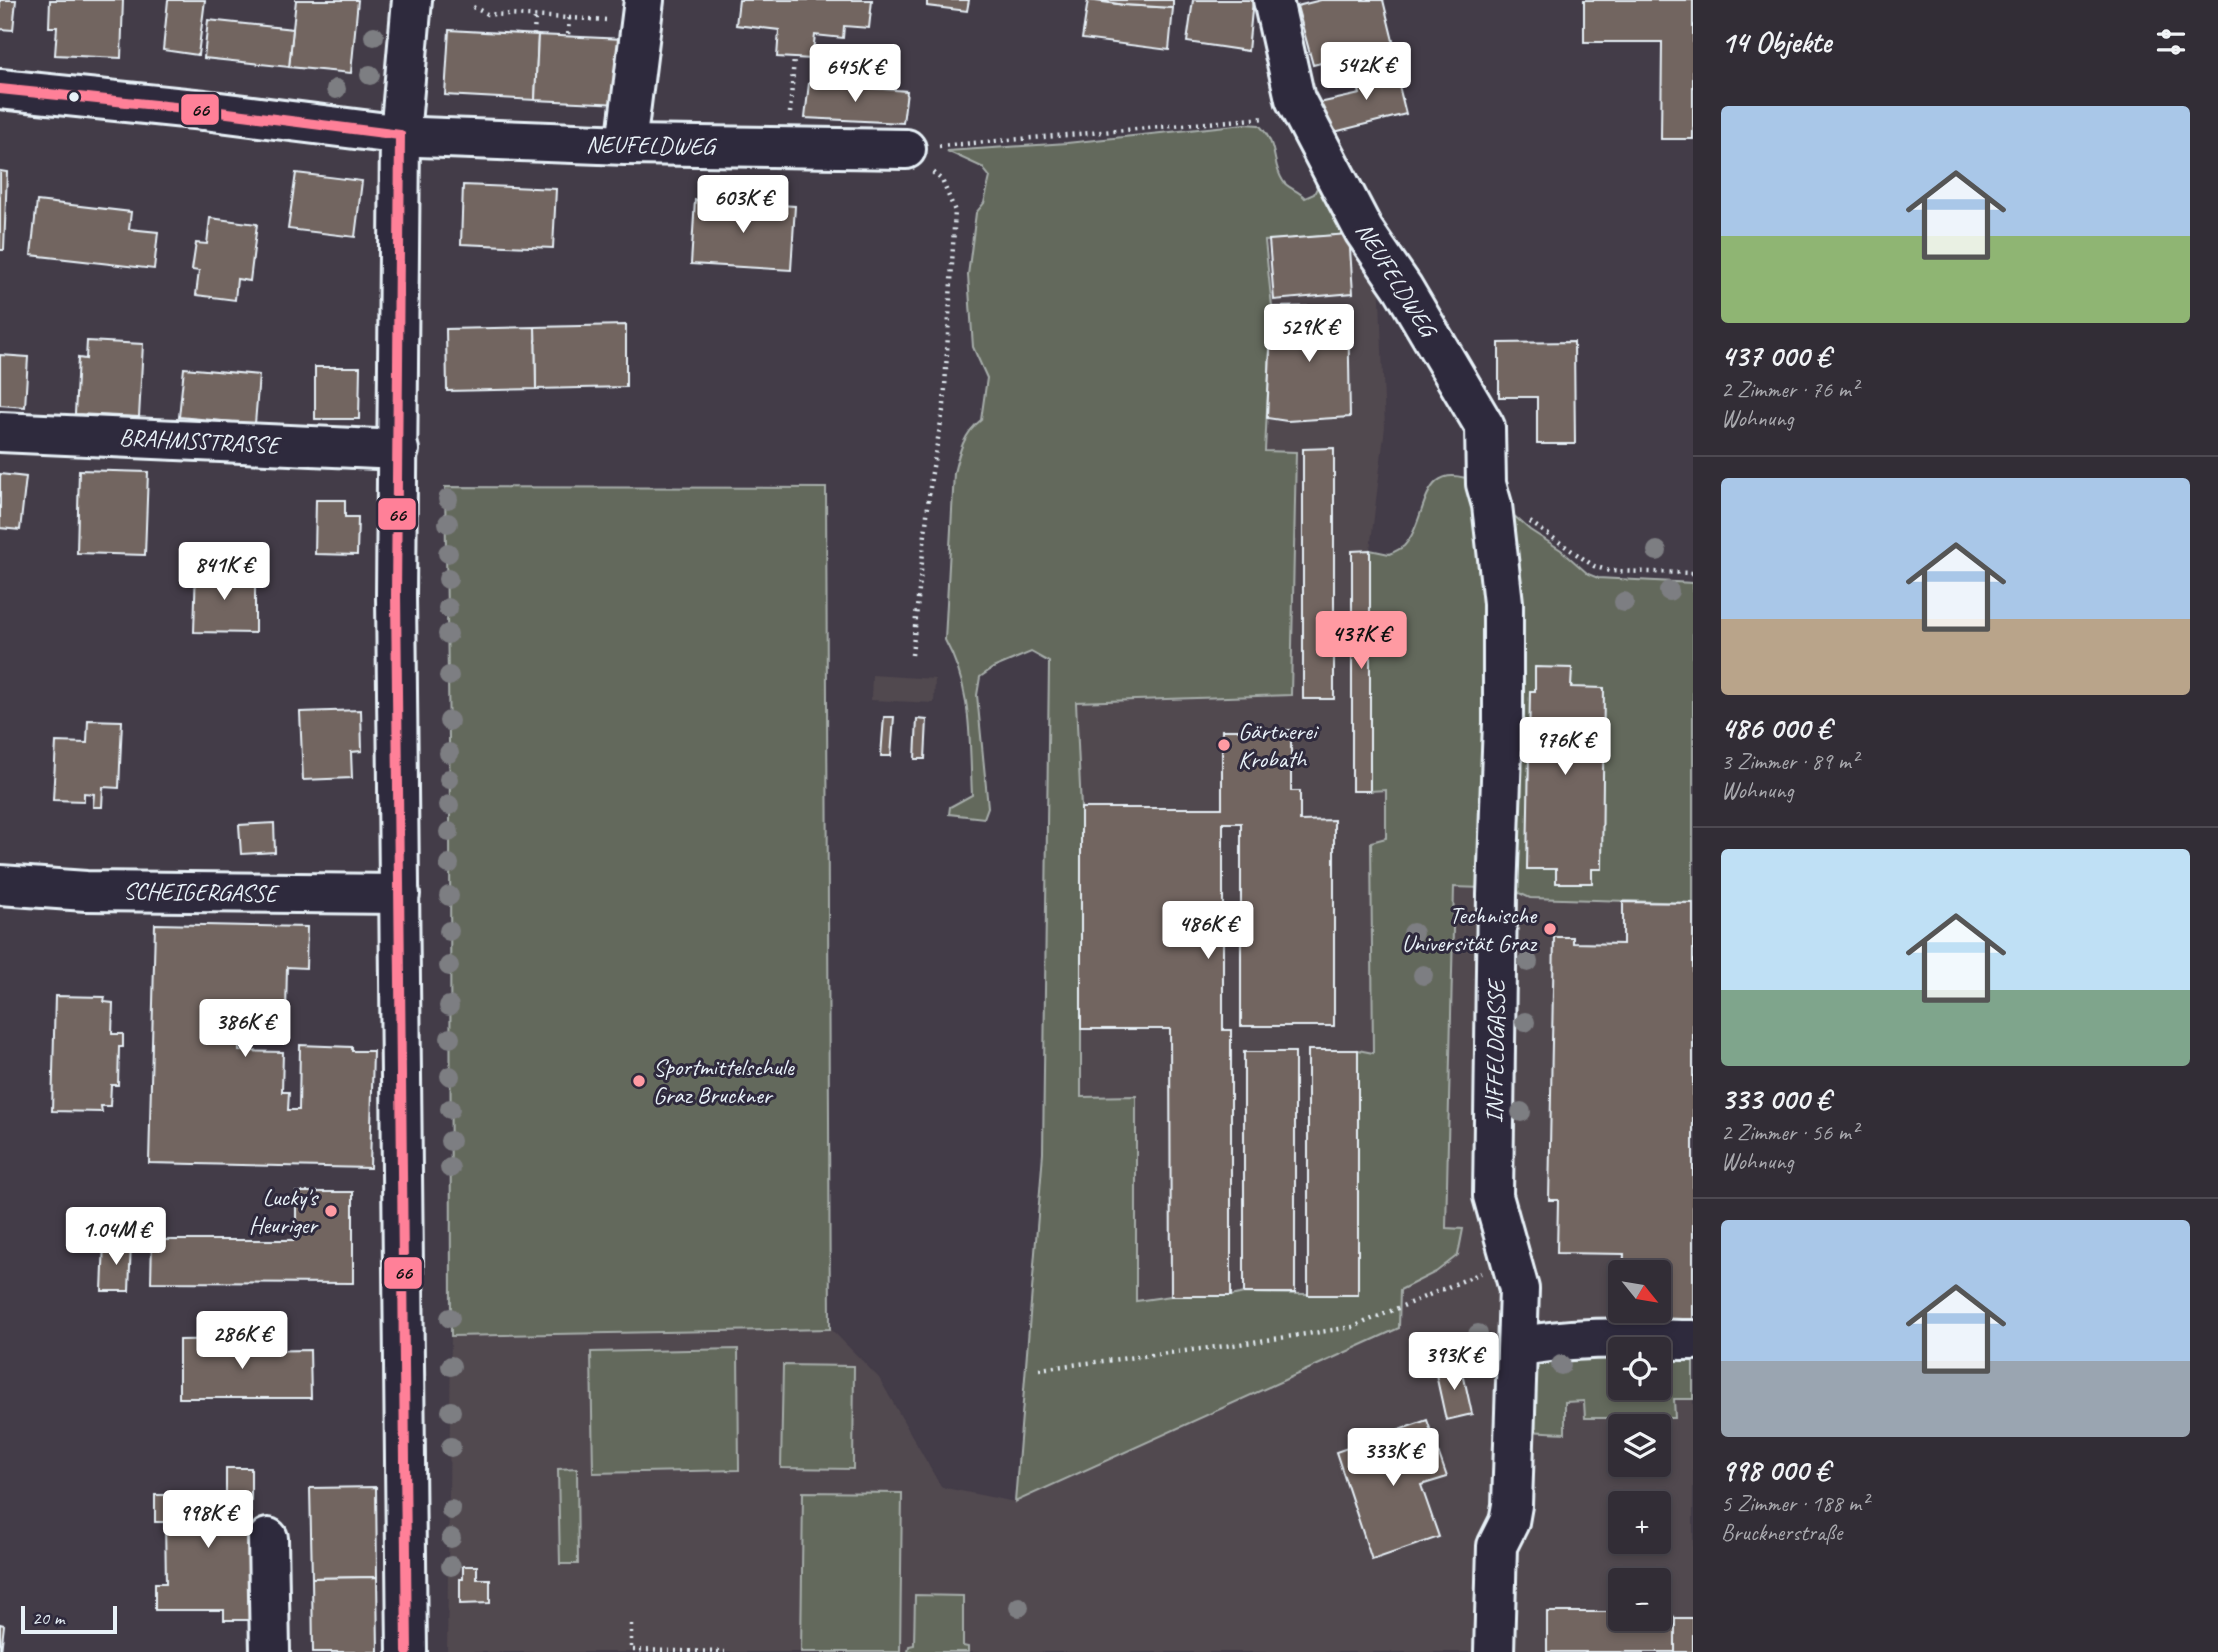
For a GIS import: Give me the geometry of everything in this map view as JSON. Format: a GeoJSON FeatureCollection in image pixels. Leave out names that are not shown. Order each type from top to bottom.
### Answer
{"type":"FeatureCollection","features":[{"type":"Feature","properties":{"kind":"street"},"geometry":{"type":"LineString","coordinates":[[407,1652],[396,595],[400,135],[412,0]]}},
{"type":"Feature","properties":{"kind":"street"},"geometry":{"type":"LineString","coordinates":[[626,145],[644,0]]}},
{"type":"Feature","properties":{"kind":"street"},"geometry":{"type":"LineString","coordinates":[[658,59],[665,0]]}},
{"type":"Feature","properties":{"kind":"street","name":"NEUFELDWEG"},"geometry":{"type":"LineString","coordinates":[[1273,0],[1295,99],[1364,231],[1403,288],[1485,427],[1485,461]]}},
{"type":"Feature","properties":{"kind":"street","name":"NEUFELDWEG"},"geometry":{"type":"LineString","coordinates":[[0,89],[204,110],[400,135],[626,145],[905,149]]}},
{"type":"Feature","properties":{"kind":"street","name":"BRAHMSSTRASSE"},"geometry":{"type":"LineString","coordinates":[[0,432],[398,450]]}},
{"type":"Feature","properties":{"kind":"street","name":"INFFELDGASSE"},"geometry":{"type":"LineString","coordinates":[[1485,461],[1503,603],[1493,1196],[1519,1289],[1512,1505],[1509,1522],[1497,1546],[1494,1652]]}},
{"type":"Feature","properties":{"kind":"street","name":"SCHEIGERGASSE"},"geometry":{"type":"LineString","coordinates":[[0,885],[86,891],[400,894]]}},
{"type":"Feature","properties":{"kind":"street"},"geometry":{"type":"LineString","coordinates":[[1518,1347],[1572,1340],[1693,1339]]}},
{"type":"Feature","properties":{"kind":"street"},"geometry":{"type":"LineString","coordinates":[[268,1538],[270,1652]]}},
{"type":"Feature","properties":{"kind":"path"},"geometry":{"type":"LineString","coordinates":[[473,7],[487,14],[569,18],[569,37]]}},
{"type":"Feature","properties":{"kind":"path"},"geometry":{"type":"LineString","coordinates":[[534,35],[535,17]]}},
{"type":"Feature","properties":{"kind":"path"},"geometry":{"type":"LineString","coordinates":[[789,117],[794,58]]}},
{"type":"Feature","properties":{"kind":"path"},"geometry":{"type":"LineString","coordinates":[[905,149],[1270,117],[1295,99]]}},
{"type":"Feature","properties":{"kind":"path"},"geometry":{"type":"LineString","coordinates":[[905,149],[942,180],[955,211],[944,405],[931,478],[912,655]]}},
{"type":"Feature","properties":{"kind":"path"},"geometry":{"type":"LineString","coordinates":[[1525,519],[1594,566],[1609,572],[1693,573]]}},
{"type":"Feature","properties":{"kind":"path"},"geometry":{"type":"LineString","coordinates":[[1039,1368],[1233,1345],[1353,1327],[1511,1261]]}},
{"type":"Feature","properties":{"kind":"path"},"geometry":{"type":"LineString","coordinates":[[631,1624],[631,1650],[725,1652]]}},
{"type":"Feature","properties":{"kind":"shaded area","name":"Gärtnerei Krobath"},"geometry":{"type":"Polygon","coordinates":[[[1349,234],[1379,273],[1385,427],[1370,550],[1370,790],[1386,789],[1386,839],[1371,842],[1373,1053],[1358,1051],[1358,1295],[1244,1293],[1231,1296],[1171,1296],[1136,1301],[1136,1096],[1081,1098],[1081,808],[1076,702],[1291,695],[1296,452],[1265,451],[1272,307],[1265,240],[1349,234]]]}},
{"type":"Feature","properties":{"kind":"shaded area"},"geometry":{"type":"Polygon","coordinates":[[[445,487],[826,488],[830,1328],[879,1378],[941,1487],[1015,1502],[1399,1328],[1413,554],[1598,584],[1693,585],[1693,1652],[447,1652],[451,1336],[450,804],[445,487]]]}},
{"type":"Feature","properties":{"kind":"shaded area"},"geometry":{"type":"Polygon","coordinates":[[[872,675],[935,679],[934,703],[871,700],[872,675]]]}},
{"type":"Feature","properties":{"kind":"green space"},"geometry":{"type":"Polygon","coordinates":[[[1245,124],[1259,125],[1265,132],[1283,181],[1305,198],[1314,194],[1317,188],[1313,175],[1349,234],[1265,241],[1272,307],[1265,451],[1296,452],[1291,695],[1076,702],[1081,808],[1081,1097],[1136,1096],[1136,1301],[1171,1296],[1231,1296],[1244,1293],[1358,1295],[1358,1050],[1373,1053],[1371,842],[1386,838],[1386,790],[1370,791],[1370,550],[1389,554],[1404,546],[1412,535],[1434,484],[1444,477],[1457,476],[1476,482],[1486,519],[1483,888],[1454,887],[1446,1228],[1463,1229],[1458,1255],[1436,1272],[1400,1290],[1399,1328],[1015,1502],[1043,1153],[1049,662],[1031,652],[993,668],[980,677],[977,695],[988,807],[984,818],[949,814],[950,807],[972,795],[970,734],[965,696],[961,678],[945,640],[954,473],[966,437],[981,420],[987,378],[973,347],[968,275],[976,213],[984,203],[990,177],[982,167],[947,151],[1067,143],[1245,124]]]}},
{"type":"Feature","properties":{"kind":"green space","name":"Sportmittelschule Graz Bruckner"},"geometry":{"type":"Polygon","coordinates":[[[445,487],[826,488],[830,1329],[451,1336],[450,804],[445,487]]]}},
{"type":"Feature","properties":{"kind":"green space"},"geometry":{"type":"Polygon","coordinates":[[[1503,506],[1588,574],[1598,578],[1693,583],[1693,903],[1530,898],[1519,893],[1513,878],[1503,506]]]}},
{"type":"Feature","properties":{"kind":"green space"},"geometry":{"type":"Polygon","coordinates":[[[1549,1348],[1608,1348],[1608,1400],[1671,1400],[1671,1349],[1693,1349],[1693,1399],[1674,1399],[1675,1418],[1671,1418],[1671,1414],[1608,1414],[1608,1418],[1585,1418],[1584,1401],[1565,1402],[1565,1433],[1526,1431],[1527,1378],[1532,1362],[1549,1348]]]}},
{"type":"Feature","properties":{"kind":"green space"},"geometry":{"type":"Polygon","coordinates":[[[738,1349],[739,1470],[593,1473],[591,1352],[738,1349]]]}},
{"type":"Feature","properties":{"kind":"green space"},"geometry":{"type":"Polygon","coordinates":[[[783,1365],[854,1366],[853,1469],[781,1468],[783,1365]]]}},
{"type":"Feature","properties":{"kind":"green space"},"geometry":{"type":"Polygon","coordinates":[[[577,1468],[578,1564],[560,1564],[558,1469],[577,1468]]]}},
{"type":"Feature","properties":{"kind":"green space"},"geometry":{"type":"Polygon","coordinates":[[[803,1492],[902,1493],[900,1652],[801,1652],[803,1492]]]}},
{"type":"Feature","properties":{"kind":"green space"},"geometry":{"type":"Polygon","coordinates":[[[915,1595],[963,1596],[963,1646],[968,1647],[968,1652],[908,1652],[909,1646],[914,1645],[915,1595]]]}},
{"type":"Feature","properties":{"kind":"building"},"geometry":{"type":"Polygon","coordinates":[[[0,0],[16,0],[13,30],[0,29],[0,0]]]}},
{"type":"Feature","properties":{"kind":"building"},"geometry":{"type":"Polygon","coordinates":[[[50,0],[123,0],[121,58],[55,55],[57,27],[49,27],[50,0]]]}},
{"type":"Feature","properties":{"kind":"building"},"geometry":{"type":"Polygon","coordinates":[[[168,0],[205,0],[198,55],[163,50],[168,0]]]}},
{"type":"Feature","properties":{"kind":"building"},"geometry":{"type":"Polygon","coordinates":[[[296,0],[358,0],[351,73],[289,67],[296,0]]]}},
{"type":"Feature","properties":{"kind":"building"},"geometry":{"type":"Polygon","coordinates":[[[739,0],[872,0],[869,28],[844,26],[843,38],[815,35],[812,59],[777,57],[779,30],[736,25],[739,0]]]}},
{"type":"Feature","properties":{"kind":"building"},"geometry":{"type":"Polygon","coordinates":[[[927,0],[969,0],[967,11],[927,6],[927,0]]]}},
{"type":"Feature","properties":{"kind":"building"},"geometry":{"type":"Polygon","coordinates":[[[1088,0],[1173,8],[1169,50],[1082,39],[1088,0]]]}},
{"type":"Feature","properties":{"kind":"building"},"geometry":{"type":"Polygon","coordinates":[[[1096,0],[1173,0],[1173,8],[1124,5],[1096,0]]]}},
{"type":"Feature","properties":{"kind":"building"},"geometry":{"type":"Polygon","coordinates":[[[1193,0],[1253,0],[1248,51],[1187,42],[1193,0]]]}},
{"type":"Feature","properties":{"kind":"building"},"geometry":{"type":"Polygon","coordinates":[[[1321,0],[1383,0],[1394,45],[1313,65],[1297,6],[1321,0]]]}},
{"type":"Feature","properties":{"kind":"building"},"geometry":{"type":"Polygon","coordinates":[[[1584,0],[1693,0],[1693,139],[1661,139],[1662,42],[1584,42],[1584,0]]]}},
{"type":"Feature","properties":{"kind":"building"},"geometry":{"type":"Polygon","coordinates":[[[208,20],[293,29],[289,67],[204,58],[208,20]]]}},
{"type":"Feature","properties":{"kind":"building"},"geometry":{"type":"Polygon","coordinates":[[[449,30],[538,35],[535,100],[445,95],[449,30]]]}},
{"type":"Feature","properties":{"kind":"building"},"geometry":{"type":"Polygon","coordinates":[[[538,35],[624,39],[621,104],[535,100],[538,35]]]}},
{"type":"Feature","properties":{"kind":"building"},"geometry":{"type":"Polygon","coordinates":[[[1394,66],[1406,114],[1326,134],[1319,103],[1360,94],[1355,75],[1394,66]]]}},
{"type":"Feature","properties":{"kind":"building"},"geometry":{"type":"Polygon","coordinates":[[[809,83],[907,91],[903,123],[805,118],[809,83]]]}},
{"type":"Feature","properties":{"kind":"building"},"geometry":{"type":"Polygon","coordinates":[[[0,171],[7,172],[4,250],[0,250],[0,171]]]}},
{"type":"Feature","properties":{"kind":"building"},"geometry":{"type":"Polygon","coordinates":[[[296,173],[362,181],[355,237],[288,229],[296,173]]]}},
{"type":"Feature","properties":{"kind":"building"},"geometry":{"type":"Polygon","coordinates":[[[463,185],[556,189],[553,248],[461,244],[463,185]]]}},
{"type":"Feature","properties":{"kind":"building"},"geometry":{"type":"Polygon","coordinates":[[[695,200],[795,206],[791,270],[691,264],[695,200]]]}},
{"type":"Feature","properties":{"kind":"building"},"geometry":{"type":"Polygon","coordinates":[[[37,201],[131,212],[129,229],[158,232],[154,269],[31,255],[37,201]]]}},
{"type":"Feature","properties":{"kind":"building"},"geometry":{"type":"Polygon","coordinates":[[[210,218],[257,224],[250,281],[237,279],[235,300],[196,295],[199,271],[192,270],[196,243],[207,244],[210,218]]]}},
{"type":"Feature","properties":{"kind":"building"},"geometry":{"type":"Polygon","coordinates":[[[1349,234],[1353,293],[1274,300],[1269,240],[1349,234]]]}},
{"type":"Feature","properties":{"kind":"building"},"geometry":{"type":"Polygon","coordinates":[[[1348,306],[1350,417],[1287,421],[1267,418],[1272,307],[1348,306]]]}},
{"type":"Feature","properties":{"kind":"building"},"geometry":{"type":"Polygon","coordinates":[[[626,325],[626,387],[536,389],[535,327],[626,325]]]}},
{"type":"Feature","properties":{"kind":"building"},"geometry":{"type":"Polygon","coordinates":[[[535,327],[536,389],[447,391],[446,329],[535,327]]]}},
{"type":"Feature","properties":{"kind":"building"},"geometry":{"type":"Polygon","coordinates":[[[87,341],[143,344],[139,417],[75,414],[78,358],[86,359],[87,341]]]}},
{"type":"Feature","properties":{"kind":"building"},"geometry":{"type":"Polygon","coordinates":[[[1574,342],[1575,444],[1537,444],[1537,397],[1499,397],[1499,343],[1574,342]]]}},
{"type":"Feature","properties":{"kind":"building"},"geometry":{"type":"Polygon","coordinates":[[[0,355],[28,357],[25,407],[0,405],[0,355]]]}},
{"type":"Feature","properties":{"kind":"building"},"geometry":{"type":"Polygon","coordinates":[[[315,367],[360,367],[359,419],[315,419],[315,367]]]}},
{"type":"Feature","properties":{"kind":"building"},"geometry":{"type":"Polygon","coordinates":[[[184,368],[259,375],[255,424],[179,417],[184,368]]]}},
{"type":"Feature","properties":{"kind":"building"},"geometry":{"type":"Polygon","coordinates":[[[1334,448],[1334,699],[1303,699],[1303,449],[1334,448]]]}},
{"type":"Feature","properties":{"kind":"building"},"geometry":{"type":"Polygon","coordinates":[[[79,470],[148,472],[145,555],[77,553],[79,470]]]}},
{"type":"Feature","properties":{"kind":"building"},"geometry":{"type":"Polygon","coordinates":[[[0,474],[26,477],[20,530],[0,528],[0,474]]]}},
{"type":"Feature","properties":{"kind":"building"},"geometry":{"type":"Polygon","coordinates":[[[316,500],[345,500],[345,517],[358,517],[357,555],[315,554],[316,500]]]}},
{"type":"Feature","properties":{"kind":"building"},"geometry":{"type":"Polygon","coordinates":[[[1370,550],[1370,791],[1352,791],[1352,551],[1370,550]]]}},
{"type":"Feature","properties":{"kind":"building"},"geometry":{"type":"Polygon","coordinates":[[[196,567],[239,568],[239,583],[255,583],[255,633],[194,632],[196,567]]]}},
{"type":"Feature","properties":{"kind":"building"},"geometry":{"type":"Polygon","coordinates":[[[1535,667],[1572,668],[1571,687],[1604,688],[1602,869],[1592,869],[1592,883],[1556,883],[1556,869],[1527,869],[1530,691],[1535,691],[1535,667]]]}},
{"type":"Feature","properties":{"kind":"building"},"geometry":{"type":"Polygon","coordinates":[[[361,710],[362,751],[351,752],[352,778],[303,780],[300,712],[361,710]]]}},
{"type":"Feature","properties":{"kind":"building"},"geometry":{"type":"Polygon","coordinates":[[[884,717],[894,717],[891,756],[881,756],[884,717]]]}},
{"type":"Feature","properties":{"kind":"building"},"geometry":{"type":"Polygon","coordinates":[[[917,719],[927,720],[925,759],[915,759],[917,719]]]}},
{"type":"Feature","properties":{"kind":"building"},"geometry":{"type":"Polygon","coordinates":[[[88,720],[122,721],[119,788],[103,787],[102,807],[93,807],[94,794],[84,793],[84,801],[53,800],[56,742],[87,743],[88,720]]]}},
{"type":"Feature","properties":{"kind":"building"},"geometry":{"type":"Polygon","coordinates":[[[1222,730],[1291,730],[1291,791],[1300,791],[1300,821],[1334,820],[1334,1026],[1241,1026],[1241,823],[1223,823],[1223,1030],[1231,1030],[1231,1296],[1171,1296],[1170,1029],[1081,1029],[1081,808],[1222,808],[1222,730]]]}},
{"type":"Feature","properties":{"kind":"building"},"geometry":{"type":"Polygon","coordinates":[[[274,823],[275,852],[241,854],[239,825],[274,823]]]}},
{"type":"Feature","properties":{"kind":"building"},"geometry":{"type":"Polygon","coordinates":[[[1623,902],[1693,903],[1693,1323],[1671,1323],[1671,1260],[1624,1260],[1624,1254],[1557,1253],[1558,1200],[1549,1200],[1554,937],[1573,937],[1573,943],[1623,944],[1623,902]]]}},
{"type":"Feature","properties":{"kind":"building"},"geometry":{"type":"Polygon","coordinates":[[[155,924],[307,927],[306,968],[287,967],[286,1013],[264,1013],[263,1028],[239,1028],[239,1051],[283,1052],[282,1092],[289,1092],[288,1110],[299,1110],[300,1045],[352,1047],[352,1051],[373,1051],[370,1168],[149,1163],[155,924]]]}},
{"type":"Feature","properties":{"kind":"building"},"geometry":{"type":"Polygon","coordinates":[[[55,996],[105,997],[104,1002],[113,1003],[112,1034],[123,1034],[123,1047],[119,1047],[118,1085],[111,1085],[110,1106],[101,1106],[102,1112],[52,1111],[55,996]]]}},
{"type":"Feature","properties":{"kind":"building"},"geometry":{"type":"Polygon","coordinates":[[[1308,1050],[1358,1050],[1358,1295],[1308,1295],[1308,1050]]]}},
{"type":"Feature","properties":{"kind":"building"},"geometry":{"type":"Polygon","coordinates":[[[1244,1052],[1295,1052],[1295,1293],[1244,1293],[1244,1052]]]}},
{"type":"Feature","properties":{"kind":"building"},"geometry":{"type":"Polygon","coordinates":[[[296,1192],[353,1192],[353,1283],[151,1282],[152,1240],[296,1240],[296,1192]]]}},
{"type":"Feature","properties":{"kind":"building"},"geometry":{"type":"Polygon","coordinates":[[[104,1242],[131,1243],[129,1291],[102,1291],[104,1242]]]}},
{"type":"Feature","properties":{"kind":"building"},"geometry":{"type":"Polygon","coordinates":[[[252,1339],[252,1351],[310,1350],[311,1398],[179,1398],[179,1340],[252,1339]]]}},
{"type":"Feature","properties":{"kind":"building"},"geometry":{"type":"Polygon","coordinates":[[[1461,1364],[1472,1414],[1446,1420],[1435,1370],[1461,1364]]]}},
{"type":"Feature","properties":{"kind":"building"},"geometry":{"type":"Polygon","coordinates":[[[1427,1420],[1447,1477],[1421,1485],[1439,1537],[1372,1560],[1336,1452],[1427,1420]]]}},
{"type":"Feature","properties":{"kind":"building"},"geometry":{"type":"Polygon","coordinates":[[[226,1468],[251,1468],[251,1620],[224,1620],[224,1610],[155,1610],[155,1583],[166,1583],[165,1522],[155,1522],[155,1495],[226,1495],[226,1468]]]}},
{"type":"Feature","properties":{"kind":"building"},"geometry":{"type":"Polygon","coordinates":[[[376,1487],[377,1577],[312,1578],[310,1488],[376,1487]]]}},
{"type":"Feature","properties":{"kind":"building"},"geometry":{"type":"Polygon","coordinates":[[[463,1566],[477,1566],[477,1579],[490,1579],[490,1603],[460,1604],[463,1566]]]}},
{"type":"Feature","properties":{"kind":"building"},"geometry":{"type":"Polygon","coordinates":[[[377,1577],[378,1652],[313,1652],[312,1578],[377,1577]]]}},
{"type":"Feature","properties":{"kind":"building"},"geometry":{"type":"Polygon","coordinates":[[[1547,1612],[1608,1612],[1608,1631],[1671,1631],[1671,1614],[1675,1618],[1675,1652],[1547,1652],[1547,1612]]]}},
{"type":"Feature","properties":{"kind":"building"},"geometry":{"type":"Polygon","coordinates":[[[1675,1618],[1693,1618],[1693,1652],[1675,1652],[1675,1618]]]}},
{"type":"Feature","properties":{"kind":"building"},"geometry":{"type":"Polygon","coordinates":[[[0,1624],[4,1625],[1,1652],[0,1652],[0,1624]]]}},
{"type":"Feature","properties":{"kind":"transit line","name":"66"},"geometry":{"type":"LineString","coordinates":[[0,89],[204,110],[400,135]]}},
{"type":"Feature","properties":{"kind":"transit line","name":"66"},"geometry":{"type":"LineString","coordinates":[[400,135],[396,595],[407,1652]]}},
{"type":"Feature","properties":{"kind":"place","name":"Gärtnerei Krobath"},"geometry":{"type":"Point","coordinates":[1224,745]}},
{"type":"Feature","properties":{"kind":"place","name":"Technische Universität Graz"},"geometry":{"type":"Point","coordinates":[1550,929]}},
{"type":"Feature","properties":{"kind":"place","name":"Sportmittelschule Graz Bruckner"},"geometry":{"type":"Point","coordinates":[639,1081]}},
{"type":"Feature","properties":{"kind":"place","name":"Lucky's Heuriger"},"geometry":{"type":"Point","coordinates":[331,1211]}}]}
